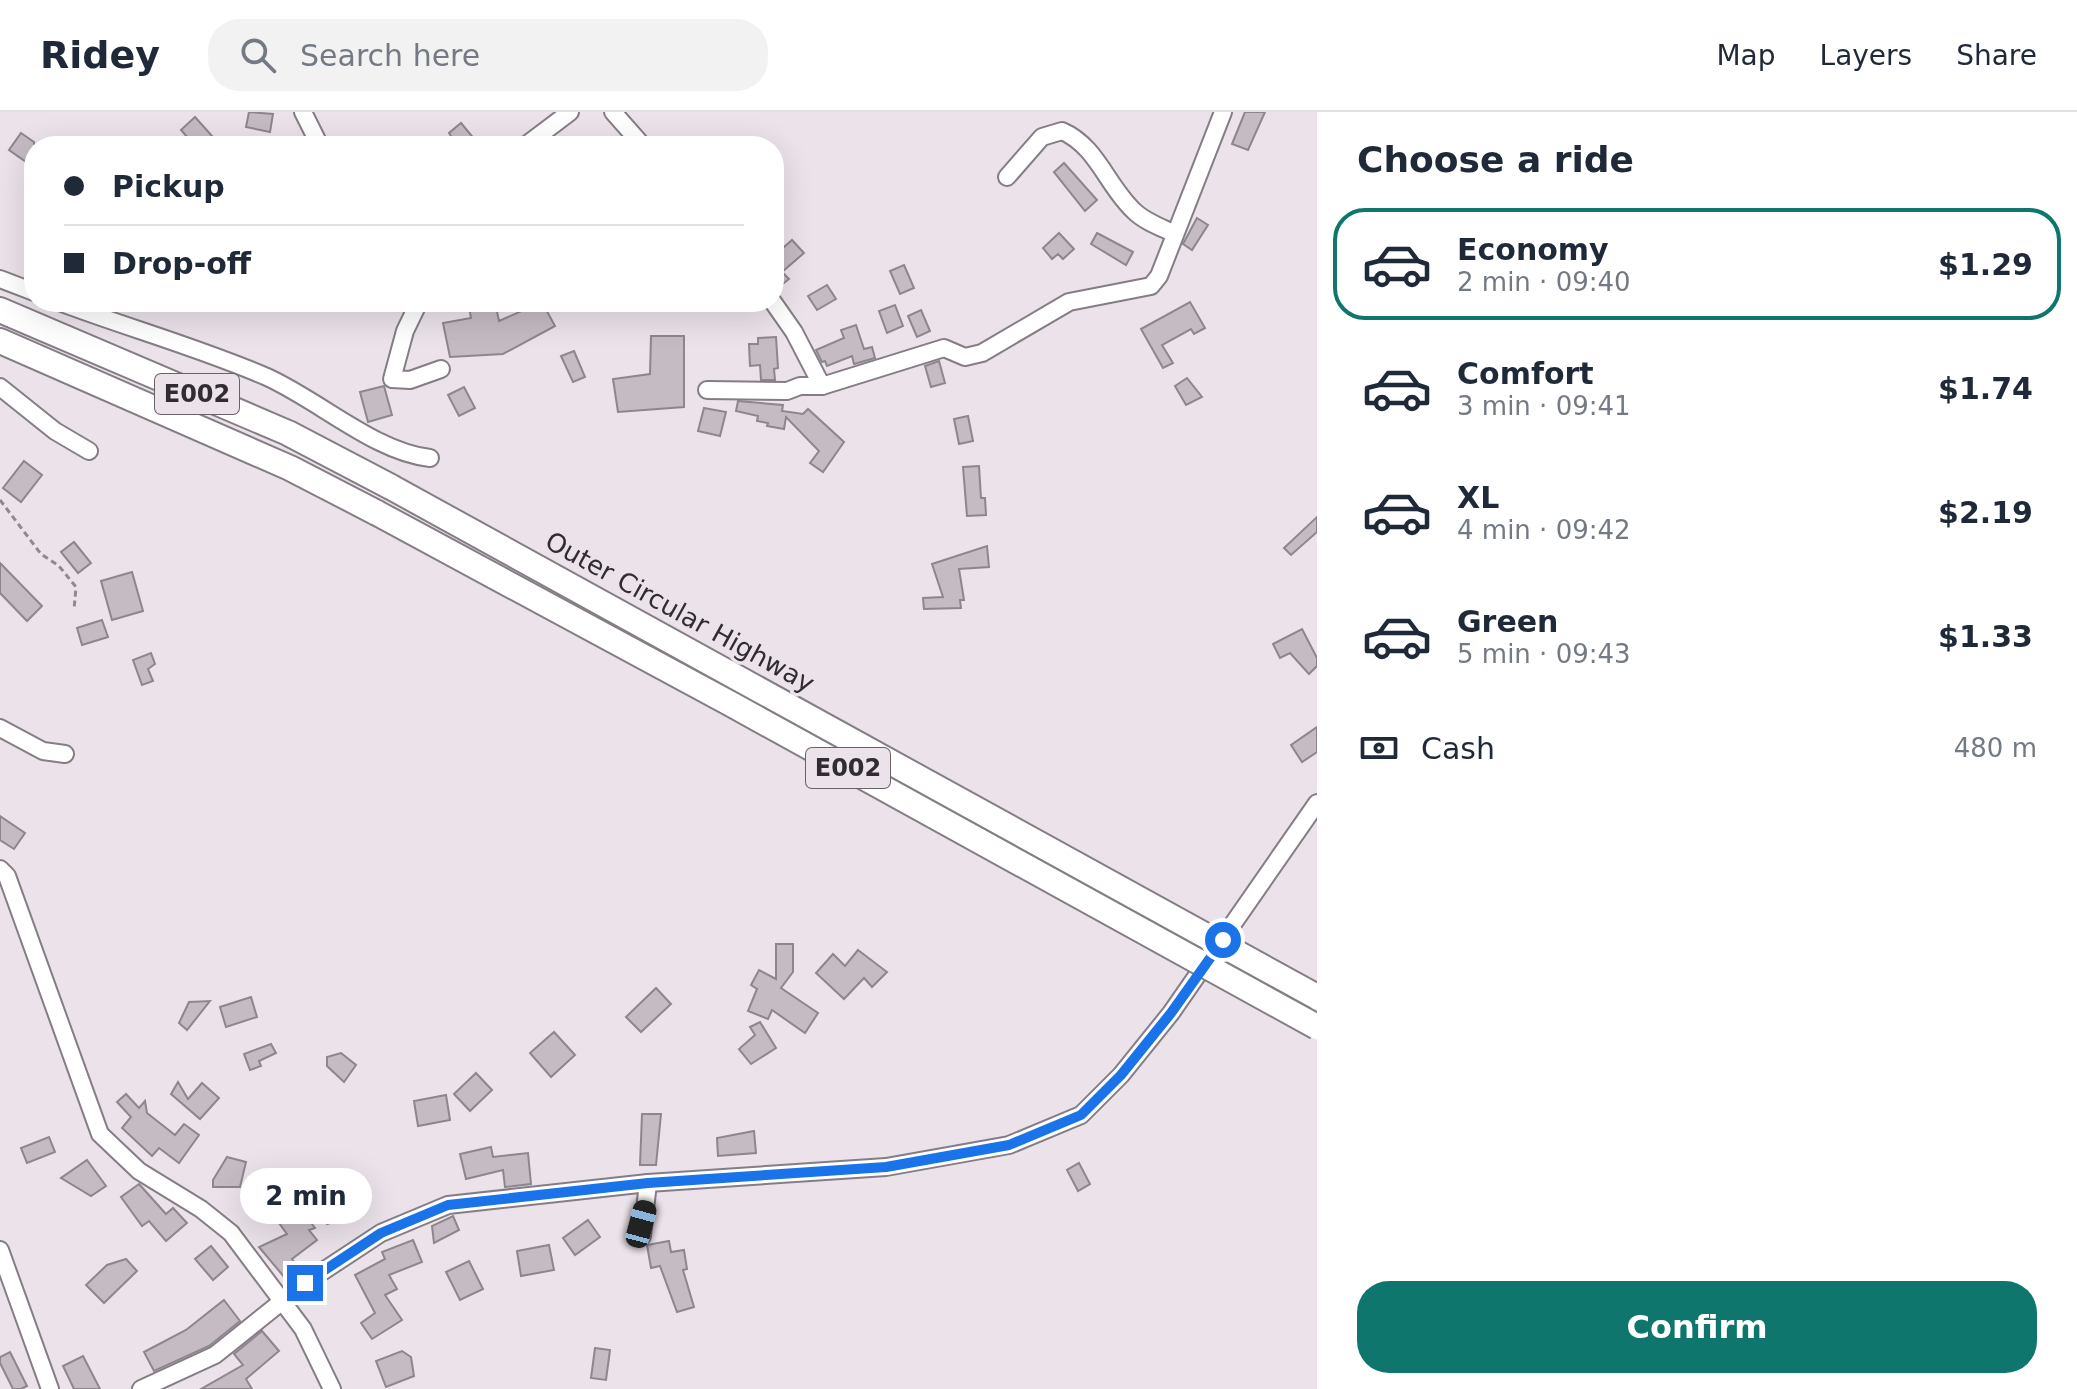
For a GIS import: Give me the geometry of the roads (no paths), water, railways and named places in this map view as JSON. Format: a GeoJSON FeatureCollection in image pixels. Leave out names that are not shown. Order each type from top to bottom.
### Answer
{"type":"FeatureCollection","features":[{"type":"Feature","properties":{"kind":"highway","name":"Outer Circular Highway"},"geometry":{"type":"LineString","coordinates":[[0,310],[288,433],[1317,997]]}},
{"type":"Feature","properties":{"kind":"highway","name":"E002"},"geometry":{"type":"LineString","coordinates":[[0,341],[290,468],[377,513],[1317,1027]]}},
{"type":"Feature","properties":{"kind":"street"},"geometry":{"type":"LineString","coordinates":[[303,112],[315,136]]}},
{"type":"Feature","properties":{"kind":"street"},"geometry":{"type":"LineString","coordinates":[[538,136],[570,112]]}},
{"type":"Feature","properties":{"kind":"street"},"geometry":{"type":"LineString","coordinates":[[613,112],[634,136]]}},
{"type":"Feature","properties":{"kind":"street"},"geometry":{"type":"LineString","coordinates":[[707,390],[787,391],[800,386],[822,386],[944,348],[965,357],[982,353],[1069,302],[1151,286],[1159,276],[1173,233],[1223,112]]}},
{"type":"Feature","properties":{"kind":"street"},"geometry":{"type":"LineString","coordinates":[[1007,177],[1042,137],[1062,131],[1075,136],[1105,170],[1133,211],[1173,233]]}},
{"type":"Feature","properties":{"kind":"street"},"geometry":{"type":"LineString","coordinates":[[0,279],[24,288]]}},
{"type":"Feature","properties":{"kind":"street"},"geometry":{"type":"LineString","coordinates":[[87,312],[264,376],[313,400],[393,450],[430,458]]}},
{"type":"Feature","properties":{"kind":"street"},"geometry":{"type":"LineString","coordinates":[[414,312],[405,331],[392,379],[410,380],[441,369]]}},
{"type":"Feature","properties":{"kind":"street"},"geometry":{"type":"LineString","coordinates":[[780,312],[822,386]]}},
{"type":"Feature","properties":{"kind":"street"},"geometry":{"type":"LineString","coordinates":[[0,387],[55,431],[89,451]]}},
{"type":"Feature","properties":{"kind":"street"},"geometry":{"type":"LineString","coordinates":[[0,728],[43,751],[65,754]]}},
{"type":"Feature","properties":{"kind":"street"},"geometry":{"type":"LineString","coordinates":[[141,1389],[215,1355],[305,1283],[381,1233],[448,1205],[648,1183],[886,1167],[1009,1145],[1081,1115],[1121,1075],[1171,1013],[1317,803]]}},
{"type":"Feature","properties":{"kind":"street"},"geometry":{"type":"LineString","coordinates":[[0,869],[7,876],[100,1134],[139,1171],[201,1209],[231,1233],[303,1329],[332,1389]]}},
{"type":"Feature","properties":{"kind":"street"},"geometry":{"type":"LineString","coordinates":[[642,1236],[648,1183]]}},
{"type":"Feature","properties":{"kind":"street"},"geometry":{"type":"LineString","coordinates":[[0,1250],[50,1389]]}}]}
